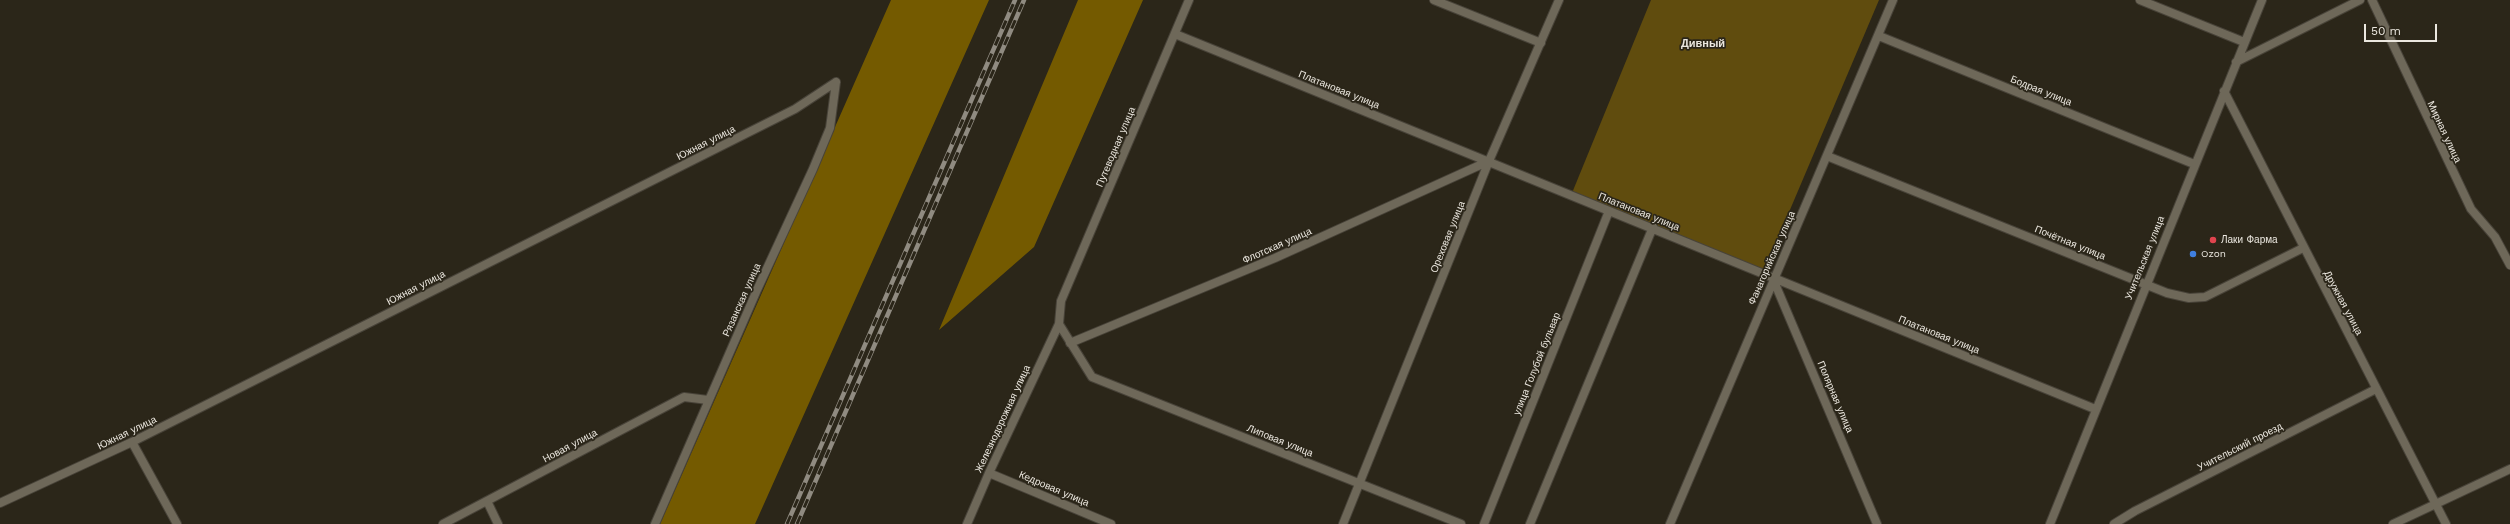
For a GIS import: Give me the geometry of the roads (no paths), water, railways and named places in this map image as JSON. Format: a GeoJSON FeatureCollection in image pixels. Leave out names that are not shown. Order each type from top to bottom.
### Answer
{"type":"FeatureCollection","features":[{"type":"Feature","properties":{"kind":"street","name":"Путеводная улица"},"geometry":{"type":"LineString","coordinates":[[1059,324],[1061,301],[1189,0]]}},
{"type":"Feature","properties":{"kind":"street"},"geometry":{"type":"LineString","coordinates":[[1434,0],[1541,43]]}},
{"type":"Feature","properties":{"kind":"street","name":"Ореховая улица"},"geometry":{"type":"LineString","coordinates":[[1343,524],[1490,162],[1559,0]]}},
{"type":"Feature","properties":{"kind":"street","name":"Фанагорийская улица"},"geometry":{"type":"LineString","coordinates":[[1670,524],[1773,279],[1880,36],[1893,0]]}},
{"type":"Feature","properties":{"kind":"street"},"geometry":{"type":"LineString","coordinates":[[2140,0],[2244,42]]}},
{"type":"Feature","properties":{"kind":"street","name":"Учительская улица"},"geometry":{"type":"LineString","coordinates":[[2050,524],[2194,164],[2262,0]]}},
{"type":"Feature","properties":{"kind":"street"},"geometry":{"type":"LineString","coordinates":[[2236,62],[2360,0]]}},
{"type":"Feature","properties":{"kind":"street","name":"Мирная улица"},"geometry":{"type":"LineString","coordinates":[[2372,0],[2471,209],[2494,237],[2510,265]]}},
{"type":"Feature","properties":{"kind":"street","name":"Платановая улица"},"geometry":{"type":"LineString","coordinates":[[1175,34],[1609,211],[1653,227],[1773,279],[2095,409]]}},
{"type":"Feature","properties":{"kind":"street","name":"Бодрая улица"},"geometry":{"type":"LineString","coordinates":[[1880,36],[2194,164]]}},
{"type":"Feature","properties":{"kind":"street","name":"Рязанская улица"},"geometry":{"type":"LineString","coordinates":[[654,524],[830,128],[836,82]]}},
{"type":"Feature","properties":{"kind":"street","name":"Южная улица"},"geometry":{"type":"LineString","coordinates":[[0,503],[132,442],[795,109],[836,82]]}},
{"type":"Feature","properties":{"kind":"street","name":"Дружная улица"},"geometry":{"type":"LineString","coordinates":[[2224,91],[2303,248],[2446,524]]}},
{"type":"Feature","properties":{"kind":"street","name":"Почётная улица"},"geometry":{"type":"LineString","coordinates":[[1827,156],[2146,284],[2182,296],[2205,297],[2303,248]]}},
{"type":"Feature","properties":{"kind":"street","name":"Флотская улица"},"geometry":{"type":"LineString","coordinates":[[1070,343],[1275,258],[1490,162]]}},
{"type":"Feature","properties":{"kind":"street","name":"улица Голубой бульвар"},"geometry":{"type":"LineString","coordinates":[[1484,524],[1609,211]]}},
{"type":"Feature","properties":{"kind":"street"},"geometry":{"type":"LineString","coordinates":[[1530,524],[1653,227]]}},
{"type":"Feature","properties":{"kind":"street","name":"Полярная улица"},"geometry":{"type":"LineString","coordinates":[[1773,279],[1877,524]]}},
{"type":"Feature","properties":{"kind":"street"},"geometry":{"type":"LineString","coordinates":[[1059,324],[1070,343]]}},
{"type":"Feature","properties":{"kind":"street","name":"Железнодорожная улица"},"geometry":{"type":"LineString","coordinates":[[967,524],[988,473],[1059,324]]}},
{"type":"Feature","properties":{"kind":"street","name":"Липовая улица"},"geometry":{"type":"LineString","coordinates":[[1070,343],[1092,377],[1461,524]]}},
{"type":"Feature","properties":{"kind":"street","name":"Учительский проезд"},"geometry":{"type":"LineString","coordinates":[[2114,524],[2135,511],[2376,389]]}},
{"type":"Feature","properties":{"kind":"street","name":"Новая улица"},"geometry":{"type":"LineString","coordinates":[[443,524],[684,397],[708,400]]}},
{"type":"Feature","properties":{"kind":"street"},"geometry":{"type":"LineString","coordinates":[[132,442],[177,524]]}},
{"type":"Feature","properties":{"kind":"street"},"geometry":{"type":"LineString","coordinates":[[2393,524],[2510,469]]}},
{"type":"Feature","properties":{"kind":"street","name":"Кедровая улица"},"geometry":{"type":"LineString","coordinates":[[988,473],[1111,524]]}},
{"type":"Feature","properties":{"kind":"street"},"geometry":{"type":"LineString","coordinates":[[487,502],[498,524]]}},
{"type":"Feature","properties":{"kind":"railway"},"geometry":{"type":"LineString","coordinates":[[787,524],[1015,0]]}},
{"type":"Feature","properties":{"kind":"railway"},"geometry":{"type":"LineString","coordinates":[[797,524],[1024,0]]}},
{"type":"Feature","properties":{"kind":"place","name":"Лаки Фарма"},"geometry":{"type":"Point","coordinates":[2213,240]}},
{"type":"Feature","properties":{"kind":"place","name":"Ozon"},"geometry":{"type":"Point","coordinates":[2193,254]}},
{"type":"Feature","properties":{"kind":"district","name":"Дивный"},"geometry":{"type":"Point","coordinates":[1703,44]}}]}
